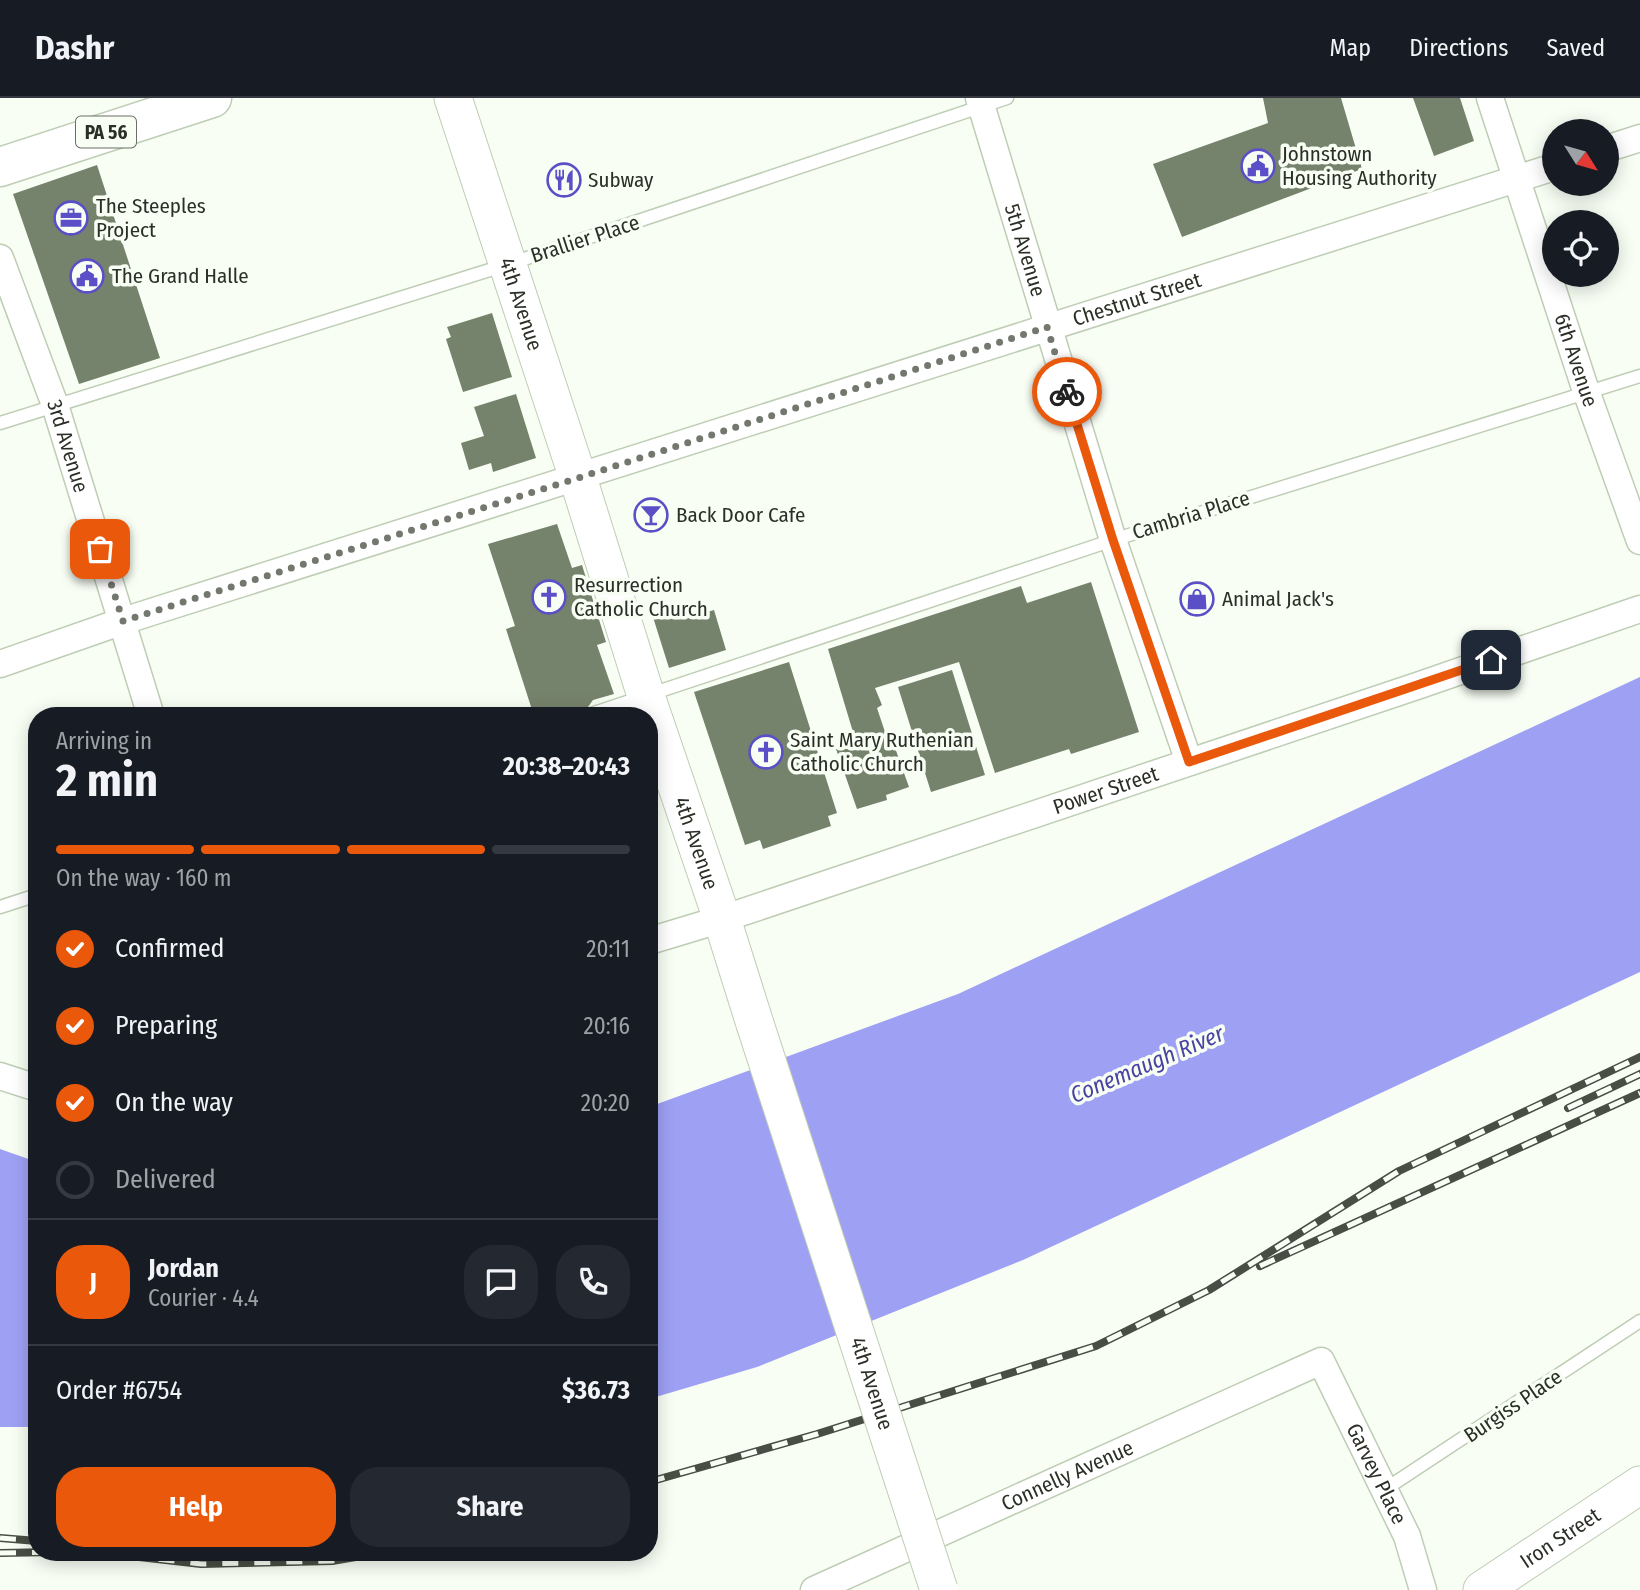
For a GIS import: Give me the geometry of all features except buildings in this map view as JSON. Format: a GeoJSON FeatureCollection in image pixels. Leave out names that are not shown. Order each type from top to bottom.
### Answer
{"type":"FeatureCollection","features":[{"type":"Feature","properties":{"kind":"highway","name":"PA 56"},"geometry":{"type":"LineString","coordinates":[[0,167],[212,98]]}},
{"type":"Feature","properties":{"kind":"street","name":"4th Avenue"},"geometry":{"type":"LineString","coordinates":[[453,98],[509,264],[650,707]]}},
{"type":"Feature","properties":{"kind":"street","name":"6th Avenue"},"geometry":{"type":"LineString","coordinates":[[1490,98],[1586,391],[1640,541]]}},
{"type":"Feature","properties":{"kind":"street","name":"5th Avenue"},"geometry":{"type":"LineString","coordinates":[[980,102],[1113,540],[1189,762]]}},
{"type":"Feature","properties":{"kind":"street"},"geometry":{"type":"LineString","coordinates":[[1619,145],[1640,138]]}},
{"type":"Feature","properties":{"kind":"street","name":"Chestnut Street"},"geometry":{"type":"LineString","coordinates":[[0,664],[123,621],[1542,171]]}},
{"type":"Feature","properties":{"kind":"street","name":"3rd Avenue"},"geometry":{"type":"LineString","coordinates":[[0,258],[55,405],[148,707]]}},
{"type":"Feature","properties":{"kind":"street","name":"Power Street"},"geometry":{"type":"LineString","coordinates":[[658,938],[1640,609]]}},
{"type":"Feature","properties":{"kind":"street","name":"4th Avenue"},"geometry":{"type":"LineString","coordinates":[[658,731],[722,919],[939,1590]]}},
{"type":"Feature","properties":{"kind":"street"},"geometry":{"type":"LineString","coordinates":[[0,1076],[28,1085]]}},
{"type":"Feature","properties":{"kind":"street","name":"Garvey Place"},"geometry":{"type":"LineString","coordinates":[[1321,1362],[1407,1536],[1423,1590]]}},
{"type":"Feature","properties":{"kind":"street","name":"Connelly Avenue"},"geometry":{"type":"LineString","coordinates":[[814,1590],[1321,1362]]}},
{"type":"Feature","properties":{"kind":"street","name":"Iron Street"},"geometry":{"type":"LineString","coordinates":[[1482,1590],[1640,1485]]}},
{"type":"Feature","properties":{"kind":"lane","name":"Brallier Place"},"geometry":{"type":"LineString","coordinates":[[0,423],[509,264],[980,102],[1007,98]]}},
{"type":"Feature","properties":{"kind":"lane","name":"Cambria Place"},"geometry":{"type":"LineString","coordinates":[[612,707],[1113,540],[1640,376]]}},
{"type":"Feature","properties":{"kind":"lane"},"geometry":{"type":"LineString","coordinates":[[0,907],[28,898]]}},
{"type":"Feature","properties":{"kind":"lane","name":"Burgiss Place"},"geometry":{"type":"LineString","coordinates":[[1384,1490],[1640,1321]]}},
{"type":"Feature","properties":{"kind":"water","name":"Conemaugh River"},"geometry":{"type":"Polygon","coordinates":[[[1640,677],[1640,972],[1023,1260],[757,1367],[658,1396],[658,1104],[958,994],[1640,677]]]}},
{"type":"Feature","properties":{"kind":"water"},"geometry":{"type":"Polygon","coordinates":[[[0,1149],[28,1159],[28,1427],[0,1427],[0,1149]]]}},
{"type":"Feature","properties":{"kind":"pier"},"geometry":{"type":"Polygon","coordinates":[[[147,1561],[192,1561],[189,1589],[145,1584],[147,1561]]]}},
{"type":"Feature","properties":{"kind":"railway"},"geometry":{"type":"LineString","coordinates":[[658,1479],[817,1434],[1096,1346],[1209,1290],[1399,1171],[1640,1057]]}},
{"type":"Feature","properties":{"kind":"railway"},"geometry":{"type":"LineString","coordinates":[[1568,1108],[1640,1074]]}},
{"type":"Feature","properties":{"kind":"railway"},"geometry":{"type":"LineString","coordinates":[[1260,1266],[1640,1093]]}},
{"type":"Feature","properties":{"kind":"railway"},"geometry":{"type":"LineString","coordinates":[[0,1538],[28,1540]]}},
{"type":"Feature","properties":{"kind":"railway"},"geometry":{"type":"LineString","coordinates":[[0,1553],[28,1552]]}},
{"type":"Feature","properties":{"kind":"railway"},"geometry":{"type":"LineString","coordinates":[[174,1561],[201,1564],[332,1561]]}},
{"type":"Feature","properties":{"kind":"way so far"},"geometry":{"type":"LineString","coordinates":[[100,549],[123,621],[1047,327],[1067,392]]}},
{"type":"Feature","properties":{"kind":"place","name":"Johnstown Housing Authority"},"geometry":{"type":"Point","coordinates":[1258,166]}},
{"type":"Feature","properties":{"kind":"place","name":"Subway"},"geometry":{"type":"Point","coordinates":[564,180]}},
{"type":"Feature","properties":{"kind":"place","name":"The Steeples Project"},"geometry":{"type":"Point","coordinates":[71,218]}},
{"type":"Feature","properties":{"kind":"place","name":"The Grand Halle"},"geometry":{"type":"Point","coordinates":[87,276]}},
{"type":"Feature","properties":{"kind":"place","name":"Back Door Cafe"},"geometry":{"type":"Point","coordinates":[651,515]}},
{"type":"Feature","properties":{"kind":"place","name":"Resurrection Catholic Church"},"geometry":{"type":"Point","coordinates":[549,597]}},
{"type":"Feature","properties":{"kind":"place","name":"Animal Jack's"},"geometry":{"type":"Point","coordinates":[1197,599]}},
{"type":"Feature","properties":{"kind":"place","name":"Saint Mary Ruthenian Catholic Church"},"geometry":{"type":"Point","coordinates":[766,752]}},
{"type":"Feature","properties":{"kind":"route"},"geometry":{"type":"LineString","coordinates":[[1067,392],[1113,540],[1189,762],[1491,660]]}}]}
